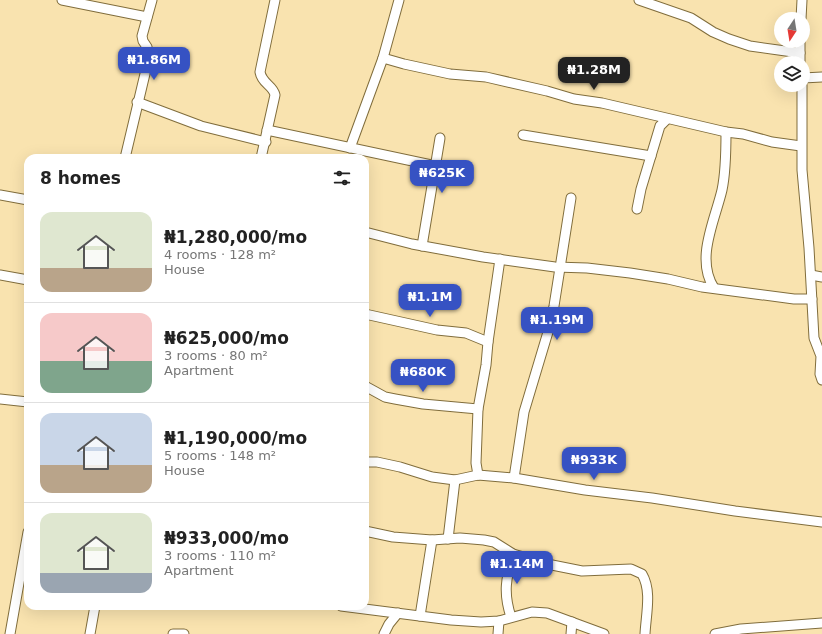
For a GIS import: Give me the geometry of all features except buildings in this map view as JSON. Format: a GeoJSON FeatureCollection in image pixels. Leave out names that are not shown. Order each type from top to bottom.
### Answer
{"type":"FeatureCollection","features":[{"type":"Feature","properties":{"kind":"street"},"geometry":{"type":"LineString","coordinates":[[62,0],[147,17]]}},
{"type":"Feature","properties":{"kind":"street"},"geometry":{"type":"LineString","coordinates":[[126,154],[137,102],[149,57],[147,46],[143,41],[142,36],[152,0]]}},
{"type":"Feature","properties":{"kind":"street"},"geometry":{"type":"LineString","coordinates":[[262,154],[275,95],[274,91],[264,82],[260,72],[275,0]]}},
{"type":"Feature","properties":{"kind":"street"},"geometry":{"type":"LineString","coordinates":[[350,148],[383,58],[399,0]]}},
{"type":"Feature","properties":{"kind":"street"},"geometry":{"type":"LineString","coordinates":[[639,0],[691,18],[729,39],[750,46],[800,53],[800,48]]}},
{"type":"Feature","properties":{"kind":"street"},"geometry":{"type":"LineString","coordinates":[[801,12],[802,0]]}},
{"type":"Feature","properties":{"kind":"street"},"geometry":{"type":"LineString","coordinates":[[383,58],[440,72],[486,77],[547,91],[574,99],[602,103],[726,132],[743,134],[772,142],[801,146]]}},
{"type":"Feature","properties":{"kind":"street"},"geometry":{"type":"LineString","coordinates":[[810,78],[822,77]]}},
{"type":"Feature","properties":{"kind":"street"},"geometry":{"type":"LineString","coordinates":[[802,92],[801,146],[811,275],[814,338],[821,355],[820,374],[822,380]]}},
{"type":"Feature","properties":{"kind":"street"},"geometry":{"type":"LineString","coordinates":[[137,102],[201,126],[266,142]]}},
{"type":"Feature","properties":{"kind":"street"},"geometry":{"type":"LineString","coordinates":[[637,209],[660,126],[667,119]]}},
{"type":"Feature","properties":{"kind":"street"},"geometry":{"type":"LineString","coordinates":[[267,130],[436,166]]}},
{"type":"Feature","properties":{"kind":"street"},"geometry":{"type":"LineString","coordinates":[[714,288],[709,280],[707,250],[709,234],[722,190],[726,132]]}},
{"type":"Feature","properties":{"kind":"street"},"geometry":{"type":"LineString","coordinates":[[523,135],[651,156]]}},
{"type":"Feature","properties":{"kind":"street"},"geometry":{"type":"LineString","coordinates":[[422,246],[440,138]]}},
{"type":"Feature","properties":{"kind":"street"},"geometry":{"type":"LineString","coordinates":[[0,195],[24,199]]}},
{"type":"Feature","properties":{"kind":"street"},"geometry":{"type":"LineString","coordinates":[[514,478],[524,412],[548,332],[571,198]]}},
{"type":"Feature","properties":{"kind":"street"},"geometry":{"type":"LineString","coordinates":[[369,233],[462,254],[560,267],[587,268],[630,273],[668,279],[702,287],[794,299],[812,299]]}},
{"type":"Feature","properties":{"kind":"street"},"geometry":{"type":"LineString","coordinates":[[478,475],[476,464],[478,409],[486,365],[500,259]]}},
{"type":"Feature","properties":{"kind":"street"},"geometry":{"type":"LineString","coordinates":[[0,275],[24,279]]}},
{"type":"Feature","properties":{"kind":"street"},"geometry":{"type":"LineString","coordinates":[[811,275],[822,277]]}},
{"type":"Feature","properties":{"kind":"street"},"geometry":{"type":"LineString","coordinates":[[369,315],[437,330],[466,333],[488,342]]}},
{"type":"Feature","properties":{"kind":"street"},"geometry":{"type":"LineString","coordinates":[[369,388],[385,397],[395,399],[423,404],[478,409]]}},
{"type":"Feature","properties":{"kind":"street"},"geometry":{"type":"LineString","coordinates":[[0,399],[24,402]]}},
{"type":"Feature","properties":{"kind":"street"},"geometry":{"type":"LineString","coordinates":[[369,462],[377,462],[400,467],[432,477],[455,480],[478,475],[514,478],[585,490],[822,522]]}},
{"type":"Feature","properties":{"kind":"street"},"geometry":{"type":"LineString","coordinates":[[448,539],[455,480]]}},
{"type":"Feature","properties":{"kind":"street"},"geometry":{"type":"LineString","coordinates":[[369,532],[393,537],[432,540],[484,540],[494,542],[513,554],[525,558],[582,571],[631,569],[642,574],[646,581],[648,593],[645,634]]}},
{"type":"Feature","properties":{"kind":"street"},"geometry":{"type":"LineString","coordinates":[[420,616],[432,540]]}},
{"type":"Feature","properties":{"kind":"street"},"geometry":{"type":"LineString","coordinates":[[511,617],[506,602],[506,587],[513,554]]}},
{"type":"Feature","properties":{"kind":"street"},"geometry":{"type":"LineString","coordinates":[[10,634],[24,555]]}},
{"type":"Feature","properties":{"kind":"street"},"geometry":{"type":"LineString","coordinates":[[369,609],[481,622],[499,620],[532,612],[547,613],[604,634]]}},
{"type":"Feature","properties":{"kind":"street"},"geometry":{"type":"LineString","coordinates":[[90,634],[94,610]]}},
{"type":"Feature","properties":{"kind":"street"},"geometry":{"type":"LineString","coordinates":[[384,634],[389,624],[398,613]]}},
{"type":"Feature","properties":{"kind":"street"},"geometry":{"type":"LineString","coordinates":[[498,634],[499,620]]}},
{"type":"Feature","properties":{"kind":"street"},"geometry":{"type":"LineString","coordinates":[[571,634],[572,622]]}},
{"type":"Feature","properties":{"kind":"street"},"geometry":{"type":"LineString","coordinates":[[715,634],[741,629],[822,622]]}},
{"type":"Feature","properties":{"kind":"street"},"geometry":{"type":"LineString","coordinates":[[173,634],[184,634]]}}]}
